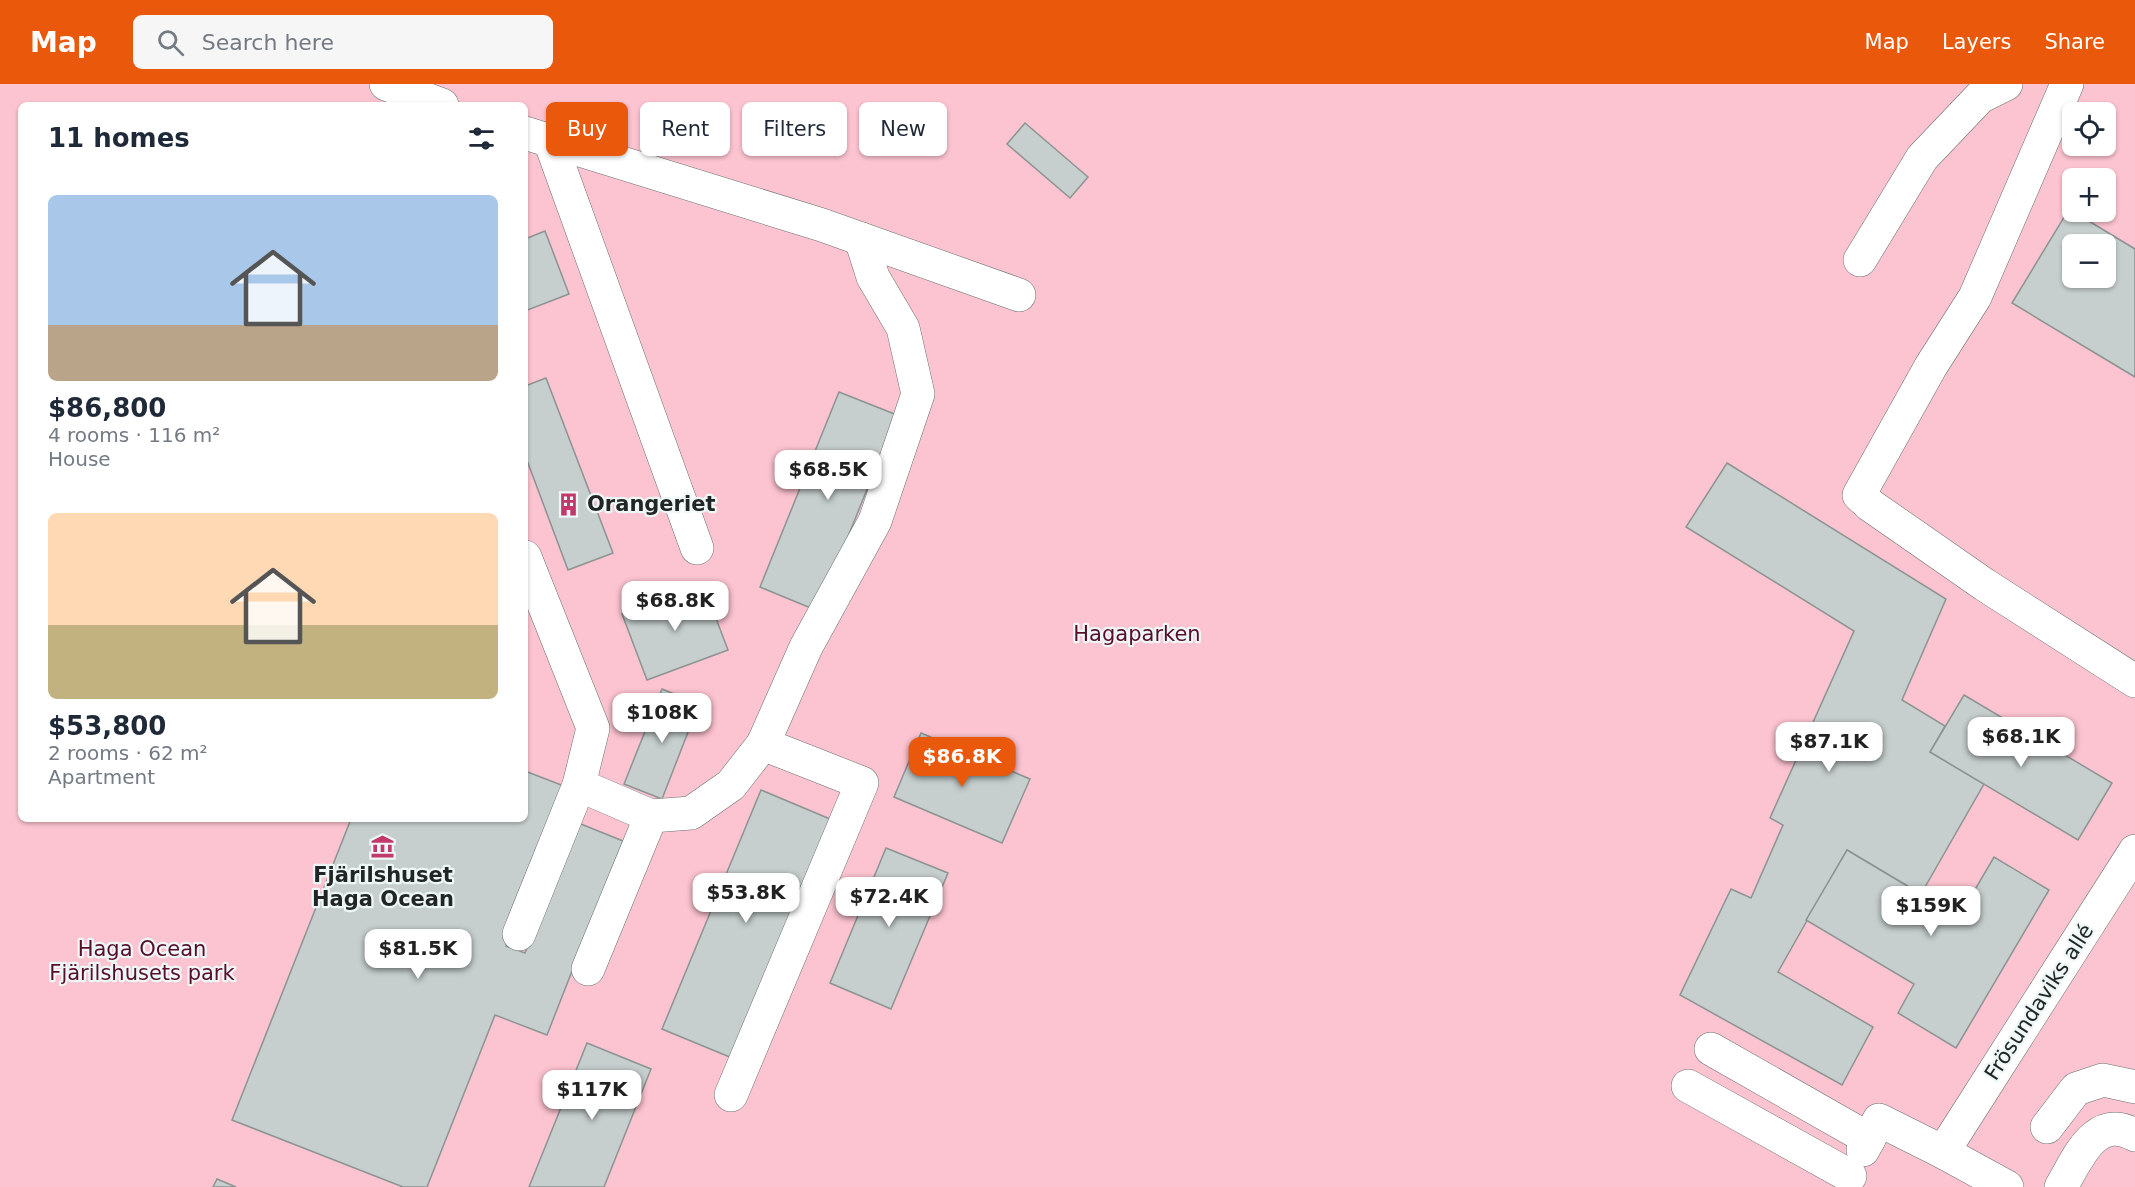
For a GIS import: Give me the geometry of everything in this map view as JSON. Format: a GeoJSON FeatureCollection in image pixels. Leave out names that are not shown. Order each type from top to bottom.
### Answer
{"type":"FeatureCollection","features":[{"type":"Feature","properties":{"kind":"street"},"geometry":{"type":"LineString","coordinates":[[386,84],[434,102]]}},
{"type":"Feature","properties":{"kind":"street"},"geometry":{"type":"LineString","coordinates":[[1860,260],[1922,159],[1980,97],[2006,84]]}},
{"type":"Feature","properties":{"kind":"street"},"geometry":{"type":"LineString","coordinates":[[2067,84],[1975,297],[1931,366],[1859,495],[1985,585],[2135,681]]}},
{"type":"Feature","properties":{"kind":"street"},"geometry":{"type":"LineString","coordinates":[[537,137],[688,182],[861,238],[1019,295]]}},
{"type":"Feature","properties":{"kind":"street"},"geometry":{"type":"LineString","coordinates":[[537,137],[697,548]]}},
{"type":"Feature","properties":{"kind":"street"},"geometry":{"type":"LineString","coordinates":[[579,785],[651,816],[691,813],[731,785],[763,744],[806,647],[875,521],[918,394],[903,328],[873,277],[861,238]]}},
{"type":"Feature","properties":{"kind":"street"},"geometry":{"type":"LineString","coordinates":[[519,934],[579,785],[592,728],[528,565]]}},
{"type":"Feature","properties":{"kind":"street"},"geometry":{"type":"LineString","coordinates":[[731,1095],[862,783],[763,744]]}},
{"type":"Feature","properties":{"kind":"street"},"geometry":{"type":"LineString","coordinates":[[588,969],[651,816]]}},
{"type":"Feature","properties":{"kind":"street","name":"Frösundaviks allé"},"geometry":{"type":"LineString","coordinates":[[1943,1152],[2135,851]]}},
{"type":"Feature","properties":{"kind":"street"},"geometry":{"type":"LineString","coordinates":[[1711,1049],[1869,1139]]}},
{"type":"Feature","properties":{"kind":"street"},"geometry":{"type":"LineString","coordinates":[[2047,1127],[2076,1089],[2103,1080],[2135,1087]]}},
{"type":"Feature","properties":{"kind":"street"},"geometry":{"type":"LineString","coordinates":[[1688,1086],[1847,1182],[1879,1120],[2007,1187]]}},
{"type":"Feature","properties":{"kind":"street"},"geometry":{"type":"LineString","coordinates":[[2061,1187],[2086,1144],[2095,1135],[2107,1129],[2120,1129],[2135,1135]]}},
{"type":"Feature","properties":{"kind":"green space","name":"Hagaparken"},"geometry":{"type":"Polygon","coordinates":[[[0,84],[2135,84],[2135,1187],[0,1187],[0,84]]]}},
{"type":"Feature","properties":{"kind":"building"},"geometry":{"type":"Polygon","coordinates":[[[1025,123],[1088,177],[1070,198],[1007,144],[1025,123]]]}},
{"type":"Feature","properties":{"kind":"building"},"geometry":{"type":"Polygon","coordinates":[[[2062,221],[2090,222],[2110,234],[2062,234],[2062,288],[2116,288],[2116,237],[2135,249],[2135,377],[2012,303],[2062,221]]]}},
{"type":"Feature","properties":{"kind":"building"},"geometry":{"type":"Polygon","coordinates":[[[545,231],[569,294],[528,310],[528,238],[545,231]]]}},
{"type":"Feature","properties":{"kind":"building","name":"Orangeriet"},"geometry":{"type":"Polygon","coordinates":[[[546,378],[613,553],[568,570],[528,463],[528,385],[546,378]]]}},
{"type":"Feature","properties":{"kind":"building"},"geometry":{"type":"Polygon","coordinates":[[[839,392],[897,415],[818,611],[760,587],[839,392]]]}},
{"type":"Feature","properties":{"kind":"building"},"geometry":{"type":"Polygon","coordinates":[[[1727,463],[1946,599],[1902,700],[1945,726],[1930,752],[1984,784],[1921,894],[1847,850],[1778,972],[1873,1027],[1842,1085],[1680,995],[1731,889],[1751,898],[1783,825],[1770,818],[1854,631],[1686,527],[1727,463]]]}},
{"type":"Feature","properties":{"kind":"building"},"geometry":{"type":"Polygon","coordinates":[[[703,584],[728,650],[647,680],[622,614],[703,584]]]}},
{"type":"Feature","properties":{"kind":"building"},"geometry":{"type":"Polygon","coordinates":[[[662,689],[699,704],[662,799],[624,784],[662,689]]]}},
{"type":"Feature","properties":{"kind":"building"},"geometry":{"type":"Polygon","coordinates":[[[1964,695],[2112,783],[2078,840],[1930,752],[1964,695]]]}},
{"type":"Feature","properties":{"kind":"building"},"geometry":{"type":"Polygon","coordinates":[[[921,733],[1030,779],[1002,843],[894,797],[921,733]]]}},
{"type":"Feature","properties":{"kind":"building"},"geometry":{"type":"Polygon","coordinates":[[[528,772],[569,788],[506,946],[525,953],[576,822],[623,841],[547,1035],[495,1015],[427,1187],[403,1187],[232,1120],[350,822],[528,822],[528,772]]]}},
{"type":"Feature","properties":{"kind":"building"},"geometry":{"type":"Polygon","coordinates":[[[761,790],[830,819],[732,1058],[662,1029],[761,790]]]}},
{"type":"Feature","properties":{"kind":"building"},"geometry":{"type":"Polygon","coordinates":[[[886,848],[948,873],[891,1009],[830,983],[886,848]]]}},
{"type":"Feature","properties":{"kind":"building"},"geometry":{"type":"Polygon","coordinates":[[[1847,850],[1959,917],[1994,857],[2049,890],[1956,1048],[1898,1013],[1914,984],[1806,920],[1847,850]]]}},
{"type":"Feature","properties":{"kind":"building"},"geometry":{"type":"Polygon","coordinates":[[[587,1043],[651,1069],[604,1187],[529,1187],[587,1043]]]}},
{"type":"Feature","properties":{"kind":"building"},"geometry":{"type":"Polygon","coordinates":[[[217,1179],[236,1187],[213,1187],[217,1179]]]}},
{"type":"Feature","properties":{"kind":"place","name":"Orangeriet"},"geometry":{"type":"Point","coordinates":[569,504]}},
{"type":"Feature","properties":{"kind":"place","name":"Fjärilshuset Haga Ocean"},"geometry":{"type":"Point","coordinates":[383,847]}},
{"type":"Feature","properties":{"kind":"park label","name":"Haga Ocean Fjärilshusets park"},"geometry":{"type":"Point","coordinates":[142,961]}}]}
